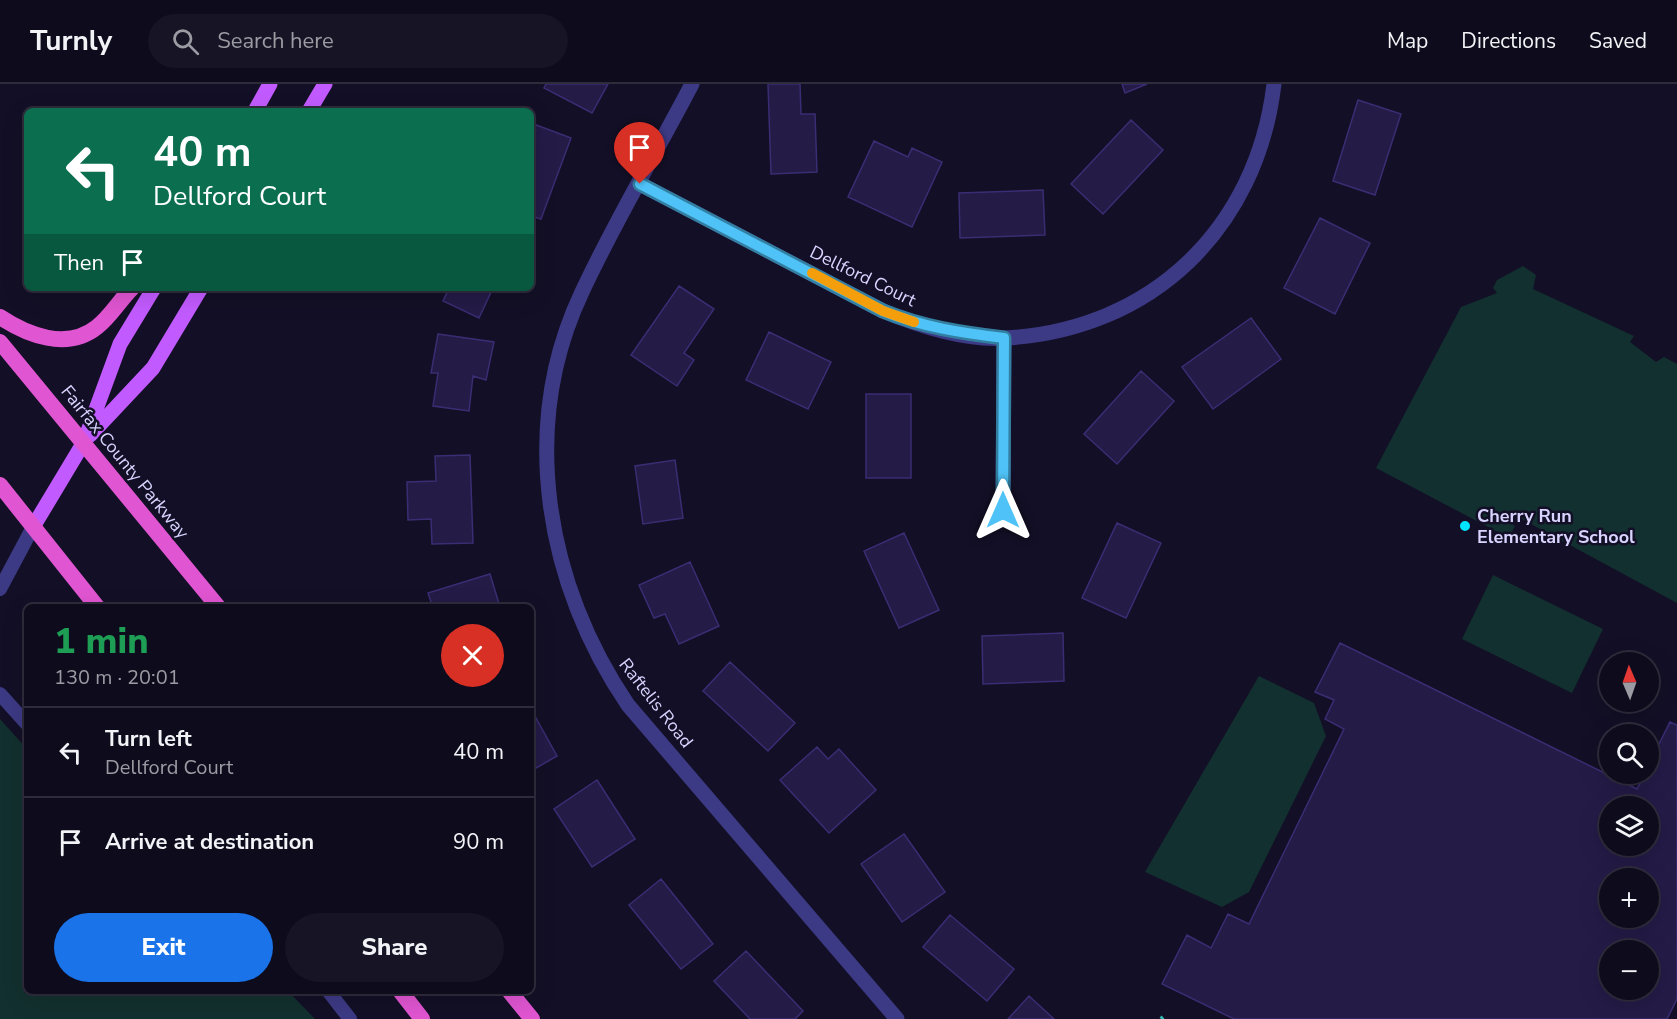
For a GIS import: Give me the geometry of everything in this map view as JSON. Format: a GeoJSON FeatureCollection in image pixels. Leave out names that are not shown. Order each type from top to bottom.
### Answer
{"type":"FeatureCollection","features":[{"type":"Feature","properties":{"kind":"highway"},"geometry":{"type":"LineString","coordinates":[[0,317],[16,328],[48,340],[75,338],[96,328],[129,291]]}},
{"type":"Feature","properties":{"kind":"highway","name":"Fairfax County Parkway"},"geometry":{"type":"LineString","coordinates":[[0,342],[216,604]]}},
{"type":"Feature","properties":{"kind":"highway"},"geometry":{"type":"LineString","coordinates":[[0,485],[95,604]]}},
{"type":"Feature","properties":{"kind":"highway"},"geometry":{"type":"LineString","coordinates":[[403,994],[422,1019]]}},
{"type":"Feature","properties":{"kind":"highway"},"geometry":{"type":"LineString","coordinates":[[512,994],[532,1019]]}},
{"type":"Feature","properties":{"kind":"main road"},"geometry":{"type":"LineString","coordinates":[[257,108],[270,84]]}},
{"type":"Feature","properties":{"kind":"main road"},"geometry":{"type":"LineString","coordinates":[[311,108],[325,84]]}},
{"type":"Feature","properties":{"kind":"main road"},"geometry":{"type":"LineString","coordinates":[[33,527],[84,442],[120,344],[152,291]]}},
{"type":"Feature","properties":{"kind":"main road"},"geometry":{"type":"LineString","coordinates":[[84,442],[153,368],[199,291]]}},
{"type":"Feature","properties":{"kind":"street","name":"Raftelis Road"},"geometry":{"type":"LineString","coordinates":[[692,84],[581,293],[566,334],[555,376],[548,425],[547,468],[552,521],[562,569],[589,640],[628,705],[897,1019]]}},
{"type":"Feature","properties":{"kind":"street","name":"Dellford Court"},"geometry":{"type":"LineString","coordinates":[[640,184],[883,311],[908,321],[953,333],[1004,338],[1061,331],[1099,319],[1145,296],[1182,267],[1224,223],[1243,192],[1260,153],[1270,116],[1274,84]]}},
{"type":"Feature","properties":{"kind":"street"},"geometry":{"type":"LineString","coordinates":[[1003,510],[1004,338]]}},
{"type":"Feature","properties":{"kind":"lane"},"geometry":{"type":"LineString","coordinates":[[0,589],[33,527]]}},
{"type":"Feature","properties":{"kind":"lane"},"geometry":{"type":"LineString","coordinates":[[0,694],[24,721]]}},
{"type":"Feature","properties":{"kind":"lane"},"geometry":{"type":"LineString","coordinates":[[331,994],[350,1019]]}},
{"type":"Feature","properties":{"kind":"green space"},"geometry":{"type":"Polygon","coordinates":[[[1523,266],[1536,275],[1533,289],[1634,336],[1630,342],[1656,362],[1664,357],[1677,364],[1677,603],[1516,516],[1511,523],[1515,526],[1509,538],[1376,468],[1461,307],[1497,293],[1493,288],[1497,280],[1523,266]]]}},
{"type":"Feature","properties":{"kind":"green space"},"geometry":{"type":"Polygon","coordinates":[[[1493,575],[1603,629],[1572,693],[1462,639],[1493,575]]]}},
{"type":"Feature","properties":{"kind":"green space"},"geometry":{"type":"Polygon","coordinates":[[[1259,676],[1314,703],[1326,736],[1249,892],[1222,907],[1145,872],[1259,676]]]}},
{"type":"Feature","properties":{"kind":"green space"},"geometry":{"type":"Polygon","coordinates":[[[0,719],[24,746],[24,994],[291,994],[315,1019],[0,1019],[0,719]]]}},
{"type":"Feature","properties":{"kind":"building"},"geometry":{"type":"Polygon","coordinates":[[[546,84],[608,84],[592,113],[544,88],[546,84]]]}},
{"type":"Feature","properties":{"kind":"building"},"geometry":{"type":"Polygon","coordinates":[[[768,84],[800,84],[801,114],[815,114],[817,172],[771,174],[768,84]]]}},
{"type":"Feature","properties":{"kind":"building"},"geometry":{"type":"Polygon","coordinates":[[[1122,84],[1147,84],[1125,93],[1122,84]]]}},
{"type":"Feature","properties":{"kind":"building"},"geometry":{"type":"Polygon","coordinates":[[[1358,100],[1401,114],[1375,195],[1333,181],[1358,100]]]}},
{"type":"Feature","properties":{"kind":"building"},"geometry":{"type":"Polygon","coordinates":[[[1131,120],[1163,150],[1103,214],[1071,184],[1131,120]]]}},
{"type":"Feature","properties":{"kind":"building"},"geometry":{"type":"Polygon","coordinates":[[[534,124],[571,138],[541,219],[534,217],[534,124]]]}},
{"type":"Feature","properties":{"kind":"building"},"geometry":{"type":"Polygon","coordinates":[[[874,141],[908,157],[912,148],[942,162],[912,227],[848,197],[874,141]]]}},
{"type":"Feature","properties":{"kind":"building"},"geometry":{"type":"Polygon","coordinates":[[[1043,190],[1045,235],[960,238],[959,193],[1043,190]]]}},
{"type":"Feature","properties":{"kind":"building"},"geometry":{"type":"Polygon","coordinates":[[[1320,218],[1370,243],[1335,314],[1284,288],[1320,218]]]}},
{"type":"Feature","properties":{"kind":"building"},"geometry":{"type":"Polygon","coordinates":[[[679,286],[714,309],[684,353],[694,360],[677,386],[631,355],[679,286]]]}},
{"type":"Feature","properties":{"kind":"building"},"geometry":{"type":"Polygon","coordinates":[[[448,291],[492,291],[479,318],[443,301],[448,291]]]}},
{"type":"Feature","properties":{"kind":"building"},"geometry":{"type":"Polygon","coordinates":[[[1251,318],[1281,359],[1213,409],[1182,367],[1251,318]]]}},
{"type":"Feature","properties":{"kind":"building"},"geometry":{"type":"Polygon","coordinates":[[[769,332],[831,362],[808,409],[746,380],[769,332]]]}},
{"type":"Feature","properties":{"kind":"building"},"geometry":{"type":"Polygon","coordinates":[[[438,334],[494,342],[486,380],[473,376],[469,411],[433,406],[438,373],[431,373],[438,334]]]}},
{"type":"Feature","properties":{"kind":"building"},"geometry":{"type":"Polygon","coordinates":[[[1141,371],[1174,401],[1117,464],[1084,434],[1141,371]]]}},
{"type":"Feature","properties":{"kind":"building"},"geometry":{"type":"Polygon","coordinates":[[[866,394],[911,394],[911,478],[866,478],[866,394]]]}},
{"type":"Feature","properties":{"kind":"building"},"geometry":{"type":"Polygon","coordinates":[[[470,455],[473,543],[432,544],[431,519],[408,520],[407,482],[436,481],[435,456],[470,455]]]}},
{"type":"Feature","properties":{"kind":"building"},"geometry":{"type":"Polygon","coordinates":[[[675,460],[683,518],[643,524],[635,466],[675,460]]]}},
{"type":"Feature","properties":{"kind":"building"},"geometry":{"type":"Polygon","coordinates":[[[1117,523],[1161,543],[1126,618],[1082,598],[1117,523]]]}},
{"type":"Feature","properties":{"kind":"building"},"geometry":{"type":"Polygon","coordinates":[[[904,533],[939,610],[899,628],[864,551],[904,533]]]}},
{"type":"Feature","properties":{"kind":"building"},"geometry":{"type":"Polygon","coordinates":[[[690,562],[719,626],[679,644],[665,614],[654,618],[639,585],[690,562]]]}},
{"type":"Feature","properties":{"kind":"building"},"geometry":{"type":"Polygon","coordinates":[[[490,574],[499,604],[432,604],[428,593],[490,574]]]}},
{"type":"Feature","properties":{"kind":"building"},"geometry":{"type":"Polygon","coordinates":[[[1063,633],[1064,681],[983,684],[982,636],[1063,633]]]}},
{"type":"Feature","properties":{"kind":"building"},"geometry":{"type":"Polygon","coordinates":[[[1340,643],[1599,770],[1599,784],[1627,784],[1637,789],[1640,784],[1659,784],[1659,744],[1670,722],[1677,725],[1677,999],[1667,1019],[1234,1019],[1162,984],[1187,935],[1211,948],[1228,914],[1249,924],[1344,729],[1325,719],[1334,700],[1315,692],[1340,643]]]}},
{"type":"Feature","properties":{"kind":"building"},"geometry":{"type":"Polygon","coordinates":[[[730,662],[795,723],[768,751],[703,691],[730,662]]]}},
{"type":"Feature","properties":{"kind":"building"},"geometry":{"type":"Polygon","coordinates":[[[534,714],[557,756],[534,769],[534,714]]]}},
{"type":"Feature","properties":{"kind":"building"},"geometry":{"type":"Polygon","coordinates":[[[817,747],[828,759],[839,749],[876,790],[829,833],[780,780],[817,747]]]}},
{"type":"Feature","properties":{"kind":"building"},"geometry":{"type":"Polygon","coordinates":[[[597,780],[635,839],[592,867],[554,809],[597,780]]]}},
{"type":"Feature","properties":{"kind":"building"},"geometry":{"type":"Polygon","coordinates":[[[904,834],[945,892],[902,922],[861,864],[904,834]]]}},
{"type":"Feature","properties":{"kind":"building"},"geometry":{"type":"Polygon","coordinates":[[[661,879],[713,944],[681,969],[629,905],[661,879]]]}},
{"type":"Feature","properties":{"kind":"building"},"geometry":{"type":"Polygon","coordinates":[[[950,915],[1014,969],[987,1001],[923,947],[950,915]]]}},
{"type":"Feature","properties":{"kind":"building"},"geometry":{"type":"Polygon","coordinates":[[[746,951],[803,1011],[795,1019],[750,1019],[714,981],[746,951]]]}},
{"type":"Feature","properties":{"kind":"building"},"geometry":{"type":"Polygon","coordinates":[[[1029,996],[1054,1019],[1008,1019],[1029,996]]]}},
{"type":"Feature","properties":{"kind":"slow traffic"},"geometry":{"type":"LineString","coordinates":[[812,273],[883,311],[914,322]]}},
{"type":"Feature","properties":{"kind":"place","name":"Cherry Run Elementary School"},"geometry":{"type":"Point","coordinates":[1465,526]}},
{"type":"Feature","properties":{"kind":"route"},"geometry":{"type":"LineString","coordinates":[[640,184],[883,311],[908,321],[953,333],[1004,338],[1003,510]]}}]}
